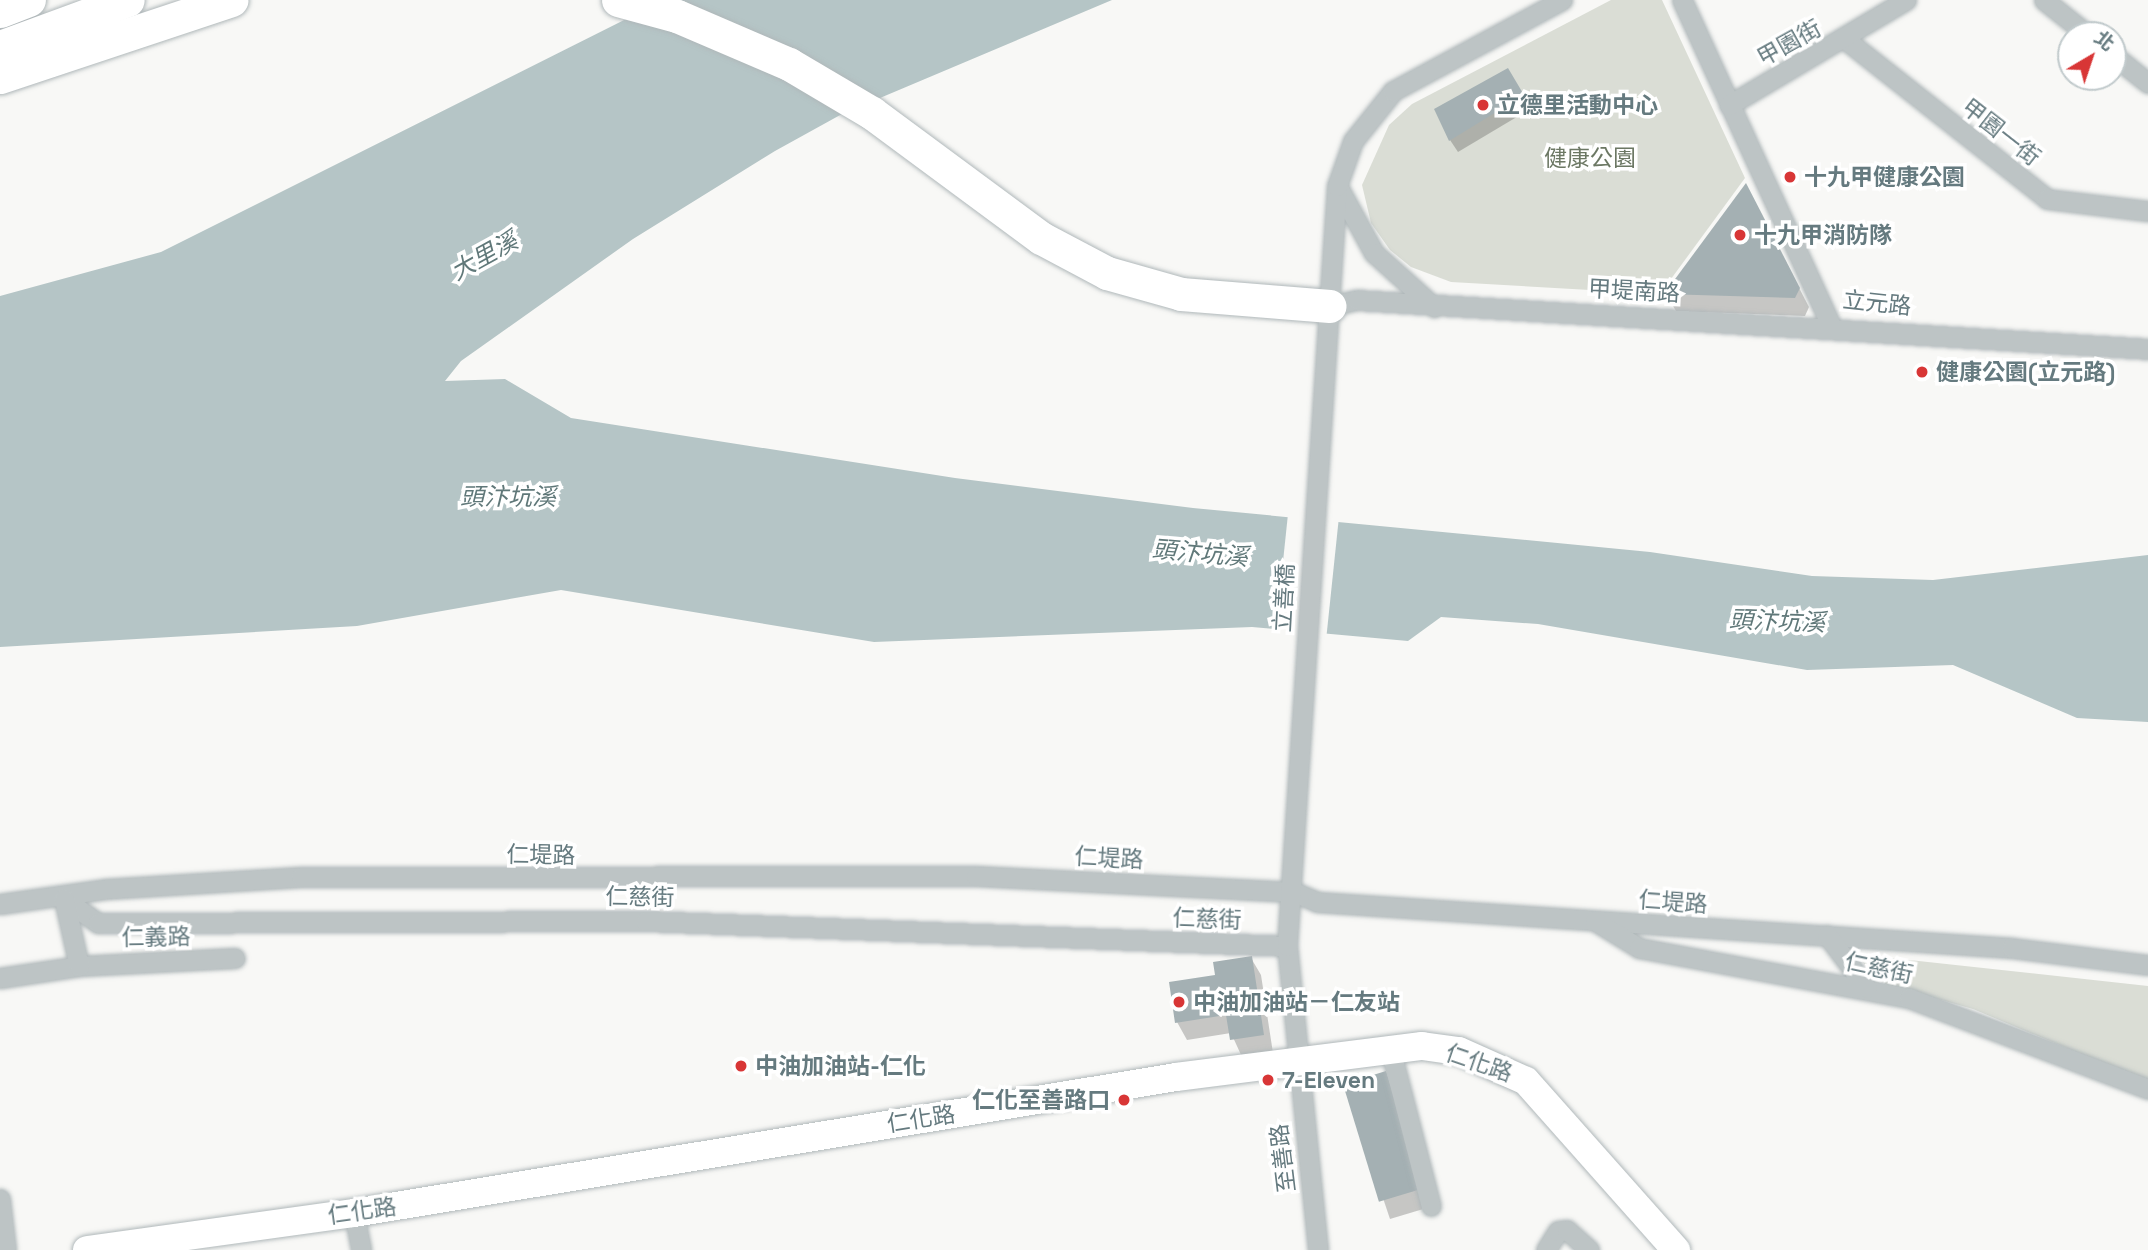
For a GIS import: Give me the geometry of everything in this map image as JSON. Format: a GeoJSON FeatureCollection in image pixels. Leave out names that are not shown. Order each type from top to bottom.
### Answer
{"type":"FeatureCollection","features":[{"type":"Feature","properties":{"kind":"highway"},"geometry":{"type":"LineString","coordinates":[[0,11],[29,0]]}},
{"type":"Feature","properties":{"kind":"highway"},"geometry":{"type":"LineString","coordinates":[[0,47],[128,0]]}},
{"type":"Feature","properties":{"kind":"highway"},"geometry":{"type":"LineString","coordinates":[[0,77],[232,0]]}},
{"type":"Feature","properties":{"kind":"highway"},"geometry":{"type":"LineString","coordinates":[[618,0],[688,20],[789,64],[872,113],[1041,238],[1107,273],[1181,294],[1330,306]]}},
{"type":"Feature","properties":{"kind":"main road","name":"仁化路"},"geometry":{"type":"LineString","coordinates":[[88,1250],[354,1213],[1296,1059],[1390,1048],[1459,1051],[1526,1081],[1676,1250]]}},
{"type":"Feature","properties":{"kind":"street"},"geometry":{"type":"LineString","coordinates":[[1330,306],[1337,186],[1353,141],[1393,91],[1562,0]]}},
{"type":"Feature","properties":{"kind":"street","name":"立元路"},"geometry":{"type":"LineString","coordinates":[[1682,0],[1831,325],[2148,349]]}},
{"type":"Feature","properties":{"kind":"street","name":"甲園街"},"geometry":{"type":"LineString","coordinates":[[1730,105],[1846,40],[1906,0]]}},
{"type":"Feature","properties":{"kind":"street"},"geometry":{"type":"LineString","coordinates":[[2044,0],[2070,21]]}},
{"type":"Feature","properties":{"kind":"street","name":"甲園一街"},"geometry":{"type":"LineString","coordinates":[[1846,40],[2047,199],[2148,211]]}},
{"type":"Feature","properties":{"kind":"street"},"geometry":{"type":"LineString","coordinates":[[2127,66],[2148,83]]}},
{"type":"Feature","properties":{"kind":"street"},"geometry":{"type":"LineString","coordinates":[[1337,186],[1374,253],[1434,307]]}},
{"type":"Feature","properties":{"kind":"street","name":"甲堤南路"},"geometry":{"type":"LineString","coordinates":[[1330,306],[1357,300],[1434,307],[1831,325]]}},
{"type":"Feature","properties":{"kind":"street","name":"立善橋"},"geometry":{"type":"LineString","coordinates":[[1294,892],[1330,306]]}},
{"type":"Feature","properties":{"kind":"street","name":"仁堤路"},"geometry":{"type":"LineString","coordinates":[[64,899],[106,888],[302,877],[627,881],[720,874],[976,876],[1294,892],[1317,902],[1827,935],[2148,965]]}},
{"type":"Feature","properties":{"kind":"street","name":"至善路"},"geometry":{"type":"LineString","coordinates":[[1294,892],[1287,946],[1296,1059],[1318,1250]]}},
{"type":"Feature","properties":{"kind":"street"},"geometry":{"type":"LineString","coordinates":[[0,904],[64,899],[79,966]]}},
{"type":"Feature","properties":{"kind":"street","name":"仁慈街"},"geometry":{"type":"LineString","coordinates":[[64,899],[98,923],[646,921],[1287,946]]}},
{"type":"Feature","properties":{"kind":"street","name":"仁慈街"},"geometry":{"type":"LineString","coordinates":[[1595,921],[1639,948],[1867,988],[2012,1034],[2148,1089]]}},
{"type":"Feature","properties":{"kind":"street"},"geometry":{"type":"LineString","coordinates":[[1827,935],[1867,988]]}},
{"type":"Feature","properties":{"kind":"street","name":"仁義路"},"geometry":{"type":"LineString","coordinates":[[0,978],[79,966],[235,958]]}},
{"type":"Feature","properties":{"kind":"street"},"geometry":{"type":"LineString","coordinates":[[1390,1048],[1432,1206]]}},
{"type":"Feature","properties":{"kind":"street"},"geometry":{"type":"LineString","coordinates":[[0,1199],[6,1250]]}},
{"type":"Feature","properties":{"kind":"street"},"geometry":{"type":"LineString","coordinates":[[354,1213],[361,1250]]}},
{"type":"Feature","properties":{"kind":"street"},"geometry":{"type":"LineString","coordinates":[[1546,1250],[1558,1231],[1567,1230],[1589,1250]]}},
{"type":"Feature","properties":{"kind":"green space","name":"健康公園"},"geometry":{"type":"Polygon","coordinates":[[[1611,0],[1662,0],[1745,178],[1660,294],[1451,282],[1411,267],[1390,250],[1371,223],[1362,185],[1389,125],[1412,104],[1611,0]]]}},
{"type":"Feature","properties":{"kind":"green space"},"geometry":{"type":"Polygon","coordinates":[[[1854,954],[2148,986],[2148,1082],[1973,1009],[1885,984],[1854,954]]]}},
{"type":"Feature","properties":{"kind":"water"},"geometry":{"type":"Polygon","coordinates":[[[664,0],[1112,0],[842,114],[775,151],[633,239],[461,361],[445,381],[505,379],[571,418],[955,478],[1193,508],[1650,552],[1812,576],[1933,580],[2148,555],[2148,722],[2077,718],[1953,665],[1807,670],[1538,624],[1441,617],[1408,641],[1252,627],[874,642],[561,590],[357,626],[0,647],[0,296],[161,252],[664,0]]]}},
{"type":"Feature","properties":{"kind":"pier"},"geometry":{"type":"Polygon","coordinates":[[[1288,514],[1339,519],[1326,638],[1276,632],[1288,514]]]}},
{"type":"Feature","properties":{"kind":"building"},"geometry":{"type":"Polygon","coordinates":[[[1508,68],[1524,95],[1449,141],[1434,109],[1508,68]]]}},
{"type":"Feature","properties":{"kind":"building","name":"十九甲消防隊"},"geometry":{"type":"Polygon","coordinates":[[[1746,183],[1800,288],[1795,298],[1664,294],[1746,183]]]}},
{"type":"Feature","properties":{"kind":"building"},"geometry":{"type":"Polygon","coordinates":[[[1252,956],[1264,1035],[1230,1040],[1226,1015],[1175,1023],[1169,982],[1215,975],[1213,962],[1252,956]]]}},
{"type":"Feature","properties":{"kind":"building"},"geometry":{"type":"Polygon","coordinates":[[[1386,1071],[1422,1189],[1379,1202],[1343,1084],[1386,1071]]]}},
{"type":"Feature","properties":{"kind":"place","name":"立德里活動中心"},"geometry":{"type":"Point","coordinates":[1483,105]}},
{"type":"Feature","properties":{"kind":"place","name":"十九甲健康公園"},"geometry":{"type":"Point","coordinates":[1790,177]}},
{"type":"Feature","properties":{"kind":"place","name":"十九甲消防隊"},"geometry":{"type":"Point","coordinates":[1740,235]}},
{"type":"Feature","properties":{"kind":"place","name":"健康公園(立元路)"},"geometry":{"type":"Point","coordinates":[1922,372]}},
{"type":"Feature","properties":{"kind":"place","name":"中油加油站－仁友站"},"geometry":{"type":"Point","coordinates":[1179,1002]}},
{"type":"Feature","properties":{"kind":"place","name":"中油加油站-仁化"},"geometry":{"type":"Point","coordinates":[741,1066]}},
{"type":"Feature","properties":{"kind":"place","name":"7-Eleven"},"geometry":{"type":"Point","coordinates":[1268,1080]}},
{"type":"Feature","properties":{"kind":"place","name":"仁化至善路口"},"geometry":{"type":"Point","coordinates":[1124,1100]}},
{"type":"Feature","properties":{"kind":"water label","name":"大里溪"},"geometry":{"type":"Point","coordinates":[484,256]}},
{"type":"Feature","properties":{"kind":"water label","name":"頭汴坑溪"},"geometry":{"type":"Point","coordinates":[508,497]}},
{"type":"Feature","properties":{"kind":"water label","name":"頭汴坑溪"},"geometry":{"type":"Point","coordinates":[1200,553]}},
{"type":"Feature","properties":{"kind":"water label","name":"頭汴坑溪"},"geometry":{"type":"Point","coordinates":[1777,621]}}]}
